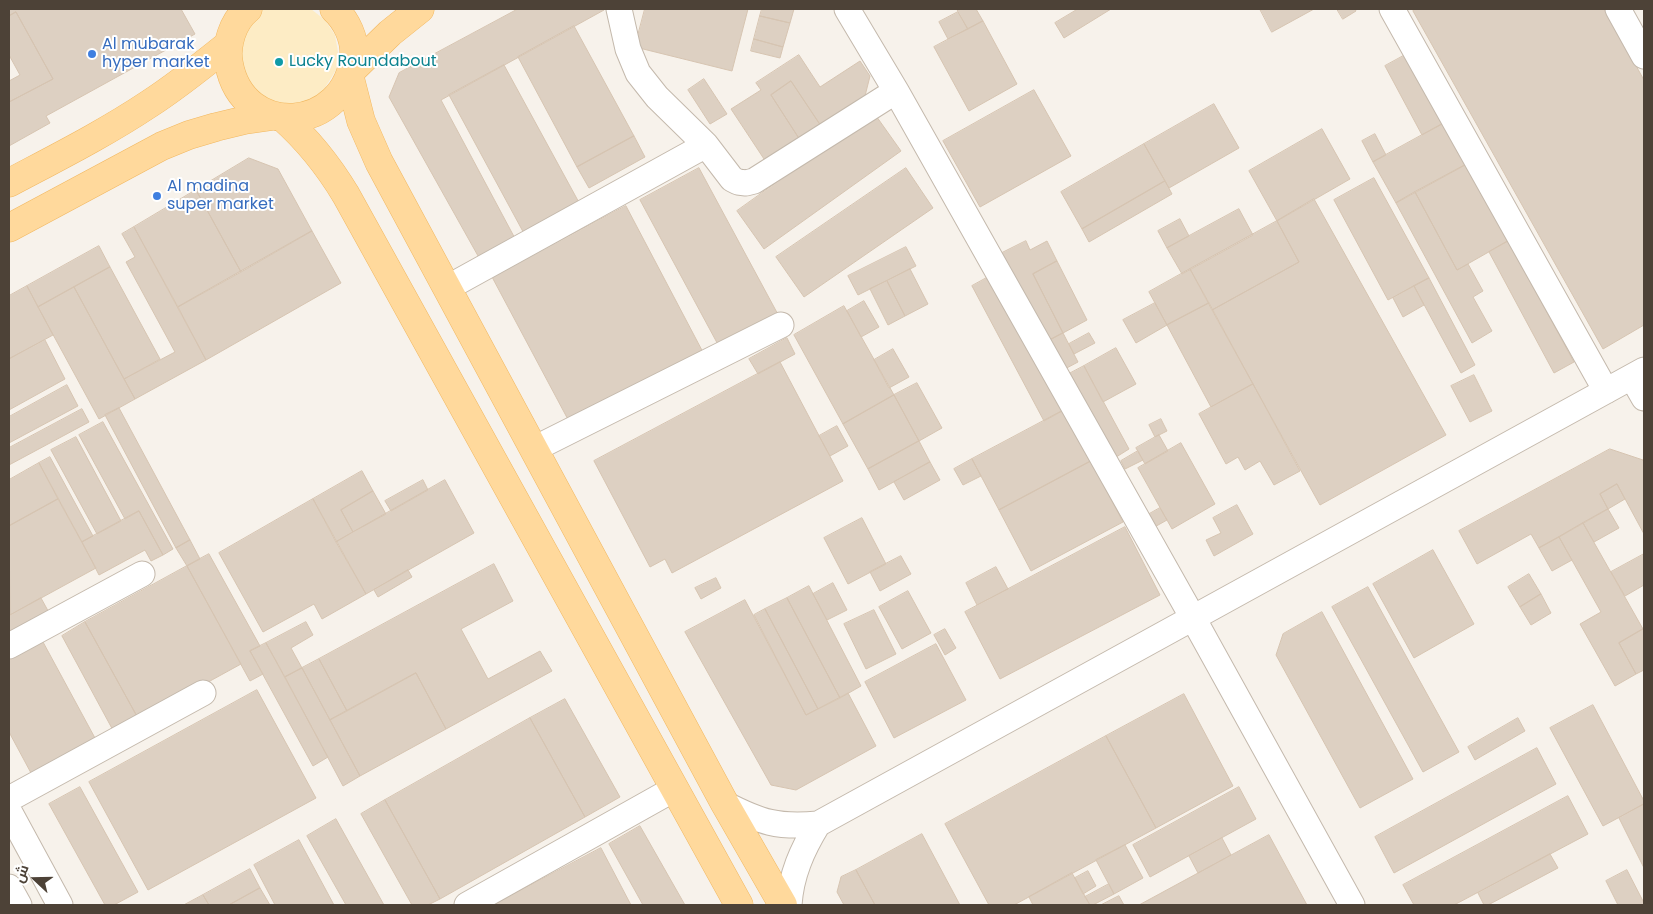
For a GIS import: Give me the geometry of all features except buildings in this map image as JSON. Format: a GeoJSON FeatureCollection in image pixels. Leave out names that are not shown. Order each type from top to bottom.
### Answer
{"type":"FeatureCollection","features":[{"type":"Feature","properties":{"kind":"main road"},"geometry":{"type":"LineString","coordinates":[[334,9],[341,15],[350,32],[354,51],[351,74],[357,107],[369,142],[725,804],[783,905]]}},
{"type":"Feature","properties":{"kind":"main road"},"geometry":{"type":"LineString","coordinates":[[9,228],[162,146],[188,135],[216,127],[278,116],[303,117],[323,109],[339,96],[351,74],[390,33],[420,9]]}},
{"type":"Feature","properties":{"kind":"main road"},"geometry":{"type":"LineString","coordinates":[[235,22],[228,62],[233,80],[243,96],[256,108],[278,116],[301,134],[333,173],[739,905]]}},
{"type":"Feature","properties":{"kind":"main road"},"geometry":{"type":"LineString","coordinates":[[9,183],[120,122],[176,86],[235,22]]}},
{"type":"Feature","properties":{"kind":"street"},"geometry":{"type":"LineString","coordinates":[[619,9],[628,49],[638,73],[657,97],[706,145],[732,179],[738,182],[754,181],[896,91]]}},
{"type":"Feature","properties":{"kind":"street"},"geometry":{"type":"LineString","coordinates":[[847,9],[896,91],[1193,618],[1352,905]]}},
{"type":"Feature","properties":{"kind":"street"},"geometry":{"type":"LineString","coordinates":[[1392,9],[1606,391]]}},
{"type":"Feature","properties":{"kind":"street"},"geometry":{"type":"LineString","coordinates":[[1618,9],[1644,56]]}},
{"type":"Feature","properties":{"kind":"street"},"geometry":{"type":"LineString","coordinates":[[447,288],[706,145]]}},
{"type":"Feature","properties":{"kind":"street"},"geometry":{"type":"LineString","coordinates":[[534,449],[781,325]]}},
{"type":"Feature","properties":{"kind":"street"},"geometry":{"type":"LineString","coordinates":[[725,804],[750,817],[783,826],[818,824],[1638,373],[1644,398]]}},
{"type":"Feature","properties":{"kind":"street"},"geometry":{"type":"LineString","coordinates":[[9,646],[142,574]]}},
{"type":"Feature","properties":{"kind":"street"},"geometry":{"type":"LineString","coordinates":[[9,799],[204,693]]}},
{"type":"Feature","properties":{"kind":"street"},"geometry":{"type":"LineString","coordinates":[[467,905],[674,789]]}},
{"type":"Feature","properties":{"kind":"street"},"geometry":{"type":"LineString","coordinates":[[9,811],[60,905]]}},
{"type":"Feature","properties":{"kind":"street"},"geometry":{"type":"LineString","coordinates":[[790,905],[790,891],[799,858],[818,824]]}},
{"type":"Feature","properties":{"kind":"street"},"geometry":{"type":"LineString","coordinates":[[9,888],[19,905]]}},
{"type":"Feature","properties":{"kind":"sand"},"geometry":{"type":"Polygon","coordinates":[[[263,9],[311,9],[325,20],[335,35],[338,52],[336,70],[323,91],[309,101],[292,105],[275,104],[253,93],[237,44],[249,20],[263,9]]]}},
{"type":"Feature","properties":{"kind":"place","name":"Al mubarak hyper market"},"geometry":{"type":"Point","coordinates":[92,54]}},
{"type":"Feature","properties":{"kind":"place","name":"Lucky Roundabout"},"geometry":{"type":"Point","coordinates":[279,62]}},
{"type":"Feature","properties":{"kind":"place","name":"Al madina super market"},"geometry":{"type":"Point","coordinates":[157,196]}}]}
